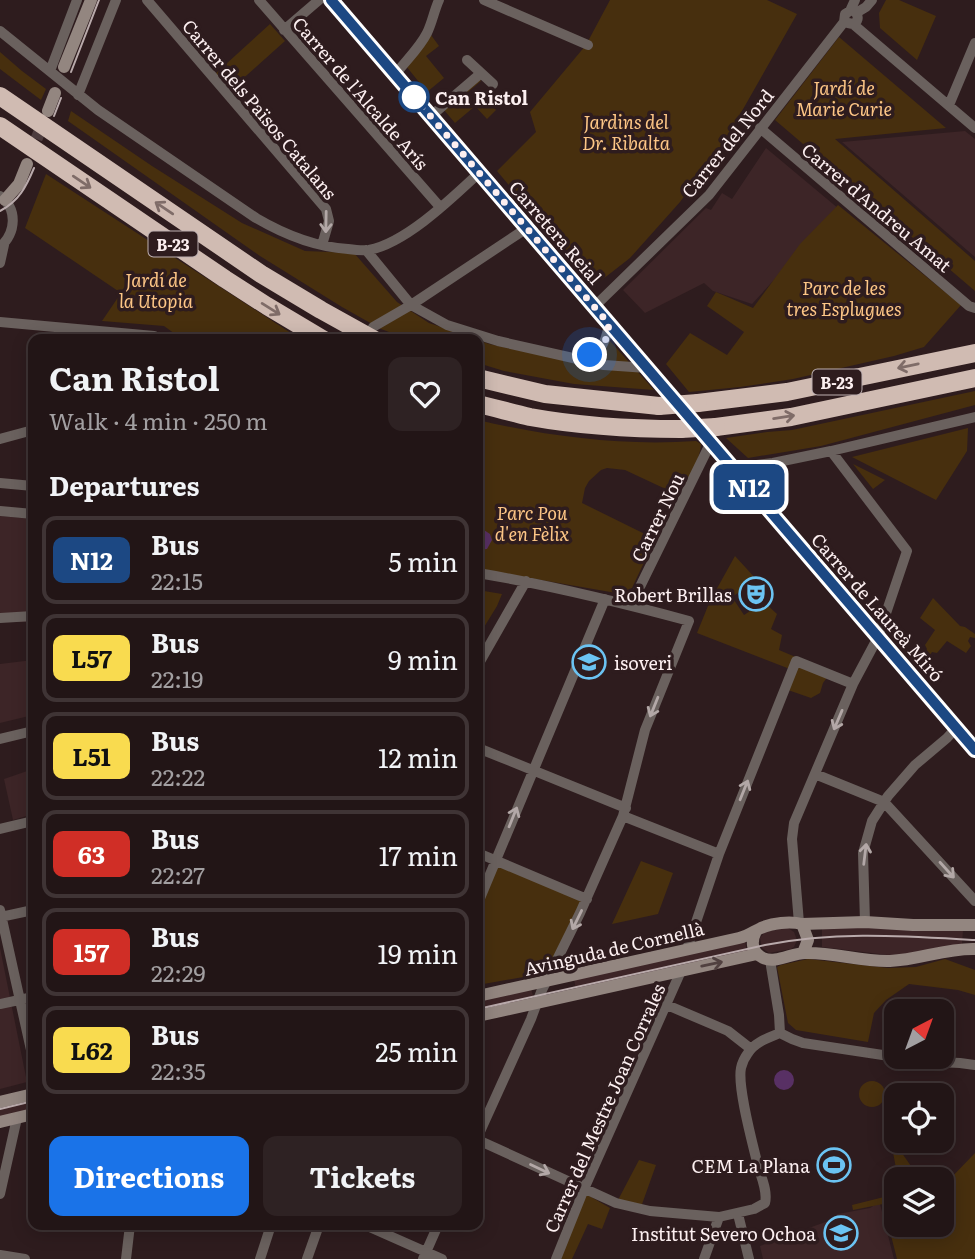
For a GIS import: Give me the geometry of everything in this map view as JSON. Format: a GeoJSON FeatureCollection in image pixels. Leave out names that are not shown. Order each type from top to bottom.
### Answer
{"type":"FeatureCollection","features":[{"type":"Feature","properties":{"kind":"highway"},"geometry":{"type":"LineString","coordinates":[[0,89],[41,115]]}},
{"type":"Feature","properties":{"kind":"highway","name":"B-23"},"geometry":{"type":"LineString","coordinates":[[0,96],[41,115],[261,274],[321,310],[374,333]]}},
{"type":"Feature","properties":{"kind":"highway","name":"B-23"},"geometry":{"type":"LineString","coordinates":[[0,128],[225,279],[314,334]]}},
{"type":"Feature","properties":{"kind":"highway","name":"B-23"},"geometry":{"type":"LineString","coordinates":[[483,379],[545,394],[659,406],[787,392],[975,353]]}},
{"type":"Feature","properties":{"kind":"highway","name":"B-23"},"geometry":{"type":"LineString","coordinates":[[483,405],[568,422],[624,428],[681,429],[713,435],[975,378]]}},
{"type":"Feature","properties":{"kind":"main road","name":"Carretera Reial"},"geometry":{"type":"LineString","coordinates":[[331,0],[647,368],[713,435],[733,468],[751,489]]}},
{"type":"Feature","properties":{"kind":"main road","name":"Carrer de Laureà Miró"},"geometry":{"type":"LineString","coordinates":[[751,489],[975,750]]}},
{"type":"Feature","properties":{"kind":"street"},"geometry":{"type":"LineString","coordinates":[[50,71],[77,0]]}},
{"type":"Feature","properties":{"kind":"street"},"geometry":{"type":"LineString","coordinates":[[64,67],[91,0]]}},
{"type":"Feature","properties":{"kind":"street"},"geometry":{"type":"LineString","coordinates":[[78,95],[116,0]]}},
{"type":"Feature","properties":{"kind":"street","name":"Carrer dels Països Catalans"},"geometry":{"type":"LineString","coordinates":[[147,0],[326,209],[329,220],[322,245]]}},
{"type":"Feature","properties":{"kind":"street","name":"Carrer de l'Alcalde Arís"},"geometry":{"type":"LineString","coordinates":[[259,0],[440,207]]}},
{"type":"Feature","properties":{"kind":"street"},"geometry":{"type":"LineString","coordinates":[[284,30],[319,0]]}},
{"type":"Feature","properties":{"kind":"street"},"geometry":{"type":"LineString","coordinates":[[395,75],[428,32],[439,0]]}},
{"type":"Feature","properties":{"kind":"street"},"geometry":{"type":"LineString","coordinates":[[484,0],[588,45]]}},
{"type":"Feature","properties":{"kind":"street","name":"Carrer del Nord"},"geometry":{"type":"LineString","coordinates":[[851,17],[855,0]]}},
{"type":"Feature","properties":{"kind":"street","name":"Carrer del Nord"},"geometry":{"type":"LineString","coordinates":[[594,307],[709,195],[851,17],[872,0]]}},
{"type":"Feature","properties":{"kind":"street"},"geometry":{"type":"LineString","coordinates":[[851,17],[975,128]]}},
{"type":"Feature","properties":{"kind":"street"},"geometry":{"type":"LineString","coordinates":[[0,31],[78,95],[125,129],[256,218],[300,240],[366,250],[384,245],[407,233],[479,173]]}},
{"type":"Feature","properties":{"kind":"street"},"geometry":{"type":"LineString","coordinates":[[949,105],[975,43]]}},
{"type":"Feature","properties":{"kind":"street"},"geometry":{"type":"LineString","coordinates":[[467,61],[493,84]]}},
{"type":"Feature","properties":{"kind":"street"},"geometry":{"type":"LineString","coordinates":[[431,116],[480,74]]}},
{"type":"Feature","properties":{"kind":"street"},"geometry":{"type":"LineString","coordinates":[[41,115],[55,93]]}},
{"type":"Feature","properties":{"kind":"street","name":"Carrer d'Andreu Amat"},"geometry":{"type":"LineString","coordinates":[[760,128],[969,306],[975,308]]}},
{"type":"Feature","properties":{"kind":"street"},"geometry":{"type":"LineString","coordinates":[[0,263],[2,246],[8,238],[13,221],[11,209],[3,198],[19,184],[27,164]]}},
{"type":"Feature","properties":{"kind":"street"},"geometry":{"type":"LineString","coordinates":[[374,333],[411,305],[527,228]]}},
{"type":"Feature","properties":{"kind":"street"},"geometry":{"type":"LineString","coordinates":[[366,250],[411,305],[447,325],[476,334]]}},
{"type":"Feature","properties":{"kind":"street"},"geometry":{"type":"LineString","coordinates":[[0,322],[116,334]]}},
{"type":"Feature","properties":{"kind":"street"},"geometry":{"type":"LineString","coordinates":[[573,357],[590,355],[601,348],[606,341],[609,324]]}},
{"type":"Feature","properties":{"kind":"street"},"geometry":{"type":"LineString","coordinates":[[483,336],[604,365],[647,368]]}},
{"type":"Feature","properties":{"kind":"street"},"geometry":{"type":"LineString","coordinates":[[733,468],[831,451],[975,417]]}},
{"type":"Feature","properties":{"kind":"street"},"geometry":{"type":"LineString","coordinates":[[0,439],[28,431]]}},
{"type":"Feature","properties":{"kind":"street","name":"Carrer Nou"},"geometry":{"type":"LineString","coordinates":[[631,605],[713,435]]}},
{"type":"Feature","properties":{"kind":"street"},"geometry":{"type":"LineString","coordinates":[[803,953],[808,940],[801,924],[792,839],[794,823],[853,684],[878,637],[907,551],[831,451]]}},
{"type":"Feature","properties":{"kind":"street"},"geometry":{"type":"LineString","coordinates":[[751,489],[773,463]]}},
{"type":"Feature","properties":{"kind":"street"},"geometry":{"type":"LineString","coordinates":[[0,483],[28,486]]}},
{"type":"Feature","properties":{"kind":"street"},"geometry":{"type":"LineString","coordinates":[[0,511],[28,514]]}},
{"type":"Feature","properties":{"kind":"street"},"geometry":{"type":"LineString","coordinates":[[483,574],[605,599],[689,621],[645,730],[624,812],[483,1127]]}},
{"type":"Feature","properties":{"kind":"street"},"geometry":{"type":"LineString","coordinates":[[483,655],[526,581]]}},
{"type":"Feature","properties":{"kind":"street"},"geometry":{"type":"LineString","coordinates":[[483,890],[605,599]]}},
{"type":"Feature","properties":{"kind":"street"},"geometry":{"type":"LineString","coordinates":[[0,618],[28,616]]}},
{"type":"Feature","properties":{"kind":"street"},"geometry":{"type":"LineString","coordinates":[[687,949],[719,854],[796,661],[853,684]]}},
{"type":"Feature","properties":{"kind":"street"},"geometry":{"type":"LineString","coordinates":[[865,922],[863,853],[872,821],[915,765],[956,728]]}},
{"type":"Feature","properties":{"kind":"street"},"geometry":{"type":"LineString","coordinates":[[0,739],[28,732]]}},
{"type":"Feature","properties":{"kind":"street"},"geometry":{"type":"LineString","coordinates":[[483,750],[719,854]]}},
{"type":"Feature","properties":{"kind":"street"},"geometry":{"type":"LineString","coordinates":[[816,774],[884,802],[975,901]]}},
{"type":"Feature","properties":{"kind":"street"},"geometry":{"type":"LineString","coordinates":[[0,829],[28,822]]}},
{"type":"Feature","properties":{"kind":"street"},"geometry":{"type":"LineString","coordinates":[[483,855],[586,899]]}},
{"type":"Feature","properties":{"kind":"street"},"geometry":{"type":"LineString","coordinates":[[28,911],[0,914],[28,1036]]}},
{"type":"Feature","properties":{"kind":"street","name":"Avinguda de Cornellà"},"geometry":{"type":"LineString","coordinates":[[483,995],[747,936],[765,926],[793,922],[975,925]]}},
{"type":"Feature","properties":{"kind":"street"},"geometry":{"type":"LineString","coordinates":[[756,931],[752,938],[754,949],[757,954],[770,960],[803,953],[889,961],[975,949]]}},
{"type":"Feature","properties":{"kind":"street","name":"Avinguda de Cornellà"},"geometry":{"type":"LineString","coordinates":[[483,1015],[757,954]]}},
{"type":"Feature","properties":{"kind":"street"},"geometry":{"type":"LineString","coordinates":[[770,960],[780,1033]]}},
{"type":"Feature","properties":{"kind":"street","name":"Carrer del Mestre Joan Corrales"},"geometry":{"type":"LineString","coordinates":[[556,1259],[584,1189],[681,971]]}},
{"type":"Feature","properties":{"kind":"street"},"geometry":{"type":"LineString","coordinates":[[0,1004],[28,998]]}},
{"type":"Feature","properties":{"kind":"street"},"geometry":{"type":"LineString","coordinates":[[667,1005],[728,1031],[751,1049]]}},
{"type":"Feature","properties":{"kind":"street"},"geometry":{"type":"LineString","coordinates":[[483,1140],[616,1203],[650,1211],[719,1217],[738,1214],[762,1206],[766,1195],[743,1098],[740,1069],[751,1049],[780,1033],[803,1043],[884,1055]]}},
{"type":"Feature","properties":{"kind":"street"},"geometry":{"type":"LineString","coordinates":[[954,1063],[975,1065]]}},
{"type":"Feature","properties":{"kind":"street"},"geometry":{"type":"LineString","coordinates":[[0,1102],[28,1095]]}},
{"type":"Feature","properties":{"kind":"street"},"geometry":{"type":"LineString","coordinates":[[0,1122],[28,1115]]}},
{"type":"Feature","properties":{"kind":"street"},"geometry":{"type":"LineString","coordinates":[[0,1194],[17,1118]]}},
{"type":"Feature","properties":{"kind":"street"},"geometry":{"type":"LineString","coordinates":[[738,1214],[749,1259]]}},
{"type":"Feature","properties":{"kind":"street"},"geometry":{"type":"LineString","coordinates":[[704,1259],[719,1217]]}},
{"type":"Feature","properties":{"kind":"street"},"geometry":{"type":"LineString","coordinates":[[126,1259],[129,1230]]}},
{"type":"Feature","properties":{"kind":"street"},"geometry":{"type":"LineString","coordinates":[[260,1259],[269,1230]]}},
{"type":"Feature","properties":{"kind":"street"},"geometry":{"type":"LineString","coordinates":[[307,1259],[317,1230]]}},
{"type":"Feature","properties":{"kind":"street"},"geometry":{"type":"LineString","coordinates":[[375,1230],[424,1256],[442,1259]]}},
{"type":"Feature","properties":{"kind":"street"},"geometry":{"type":"LineString","coordinates":[[424,1256],[436,1230]]}},
{"type":"Feature","properties":{"kind":"street"},"geometry":{"type":"LineString","coordinates":[[0,1255],[25,1259]]}},
{"type":"Feature","properties":{"kind":"shaded area"},"geometry":{"type":"Polygon","coordinates":[[[965,131],[975,139],[975,257],[842,142],[965,131]]]}},
{"type":"Feature","properties":{"kind":"shaded area"},"geometry":{"type":"Polygon","coordinates":[[[766,148],[839,209],[752,304],[713,291],[704,283],[645,313],[623,290],[706,208],[711,210],[722,193],[732,199],[766,148]]]}},
{"type":"Feature","properties":{"kind":"shaded area"},"geometry":{"type":"Polygon","coordinates":[[[0,516],[28,519],[28,622],[0,622],[0,516]]]}},
{"type":"Feature","properties":{"kind":"shaded area"},"geometry":{"type":"Polygon","coordinates":[[[483,530],[490,534],[492,540],[487,549],[483,549],[483,530]]]}},
{"type":"Feature","properties":{"kind":"shaded area"},"geometry":{"type":"Polygon","coordinates":[[[28,661],[28,716],[0,723],[0,664],[28,661]]]}},
{"type":"Feature","properties":{"kind":"shaded area"},"geometry":{"type":"Polygon","coordinates":[[[28,771],[28,816],[13,820],[4,779],[28,771]]]}},
{"type":"Feature","properties":{"kind":"shaded area"},"geometry":{"type":"Polygon","coordinates":[[[788,928],[794,932],[797,940],[794,947],[769,953],[762,948],[760,938],[764,933],[788,928]]]}},
{"type":"Feature","properties":{"kind":"shaded area"},"geometry":{"type":"Polygon","coordinates":[[[822,928],[963,930],[962,944],[888,955],[822,947],[822,928]]]}},
{"type":"Feature","properties":{"kind":"shaded area"},"geometry":{"type":"Polygon","coordinates":[[[745,941],[747,952],[576,990],[574,979],[745,941]]]}},
{"type":"Feature","properties":{"kind":"shaded area"},"geometry":{"type":"Polygon","coordinates":[[[0,948],[27,1082],[0,1089],[0,948]]]}},
{"type":"Feature","properties":{"kind":"shaded area"},"geometry":{"type":"Polygon","coordinates":[[[531,989],[534,999],[483,1011],[483,1000],[531,989]]]}},
{"type":"Feature","properties":{"kind":"shaded area"},"geometry":{"type":"Polygon","coordinates":[[[784,1070],[791,1073],[794,1080],[791,1087],[784,1090],[777,1087],[774,1080],[777,1073],[784,1070]]]}},
{"type":"Feature","properties":{"kind":"shaded area"},"geometry":{"type":"Polygon","coordinates":[[[28,1100],[28,1111],[0,1117],[0,1106],[28,1100]]]}},
{"type":"Feature","properties":{"kind":"shaded area","name":"Institut Severo Ochoa"},"geometry":{"type":"Polygon","coordinates":[[[880,1204],[884,1237],[888,1237],[894,1259],[763,1259],[760,1246],[828,1221],[838,1214],[880,1204]]]}},
{"type":"Feature","properties":{"kind":"green space","name":"Jardins del Dr. Ribalta"},"geometry":{"type":"Polygon","coordinates":[[[610,0],[767,0],[797,14],[725,141],[680,202],[630,258],[594,286],[497,171],[536,132],[530,112],[586,45],[610,0]]]}},
{"type":"Feature","properties":{"kind":"green space"},"geometry":{"type":"Polygon","coordinates":[[[886,0],[899,0],[936,16],[917,60],[880,28],[879,13],[886,0]]]}},
{"type":"Feature","properties":{"kind":"green space"},"geometry":{"type":"Polygon","coordinates":[[[270,24],[285,41],[229,91],[214,75],[270,24]]]}},
{"type":"Feature","properties":{"kind":"green space"},"geometry":{"type":"Polygon","coordinates":[[[431,35],[439,46],[426,56],[444,78],[427,92],[406,66],[431,35]]]}},
{"type":"Feature","properties":{"kind":"green space","name":"Jardí de Marie Curie"},"geometry":{"type":"Polygon","coordinates":[[[839,37],[946,128],[835,139],[975,261],[975,291],[775,120],[839,37]]]}},
{"type":"Feature","properties":{"kind":"green space"},"geometry":{"type":"Polygon","coordinates":[[[0,52],[46,89],[41,100],[0,69],[0,52]]]}},
{"type":"Feature","properties":{"kind":"green space"},"geometry":{"type":"Polygon","coordinates":[[[480,80],[462,97],[474,107],[455,123],[444,110],[480,80]]]}},
{"type":"Feature","properties":{"kind":"green space"},"geometry":{"type":"Polygon","coordinates":[[[485,97],[496,110],[487,119],[475,106],[485,97]]]}},
{"type":"Feature","properties":{"kind":"green space"},"geometry":{"type":"Polygon","coordinates":[[[71,111],[242,223],[305,251],[354,253],[397,302],[429,323],[461,334],[394,334],[381,329],[260,256],[68,121],[71,111]]]}},
{"type":"Feature","properties":{"kind":"green space","name":"Jardí de la Utopia"},"geometry":{"type":"Polygon","coordinates":[[[46,174],[292,334],[175,334],[164,326],[102,321],[121,293],[25,228],[46,174]]]}},
{"type":"Feature","properties":{"kind":"green space","name":"Parc de les tres Esplugues"},"geometry":{"type":"Polygon","coordinates":[[[838,205],[961,305],[924,347],[793,379],[689,392],[666,364],[690,333],[727,355],[744,332],[707,306],[716,292],[753,308],[800,244],[838,205]]]}},
{"type":"Feature","properties":{"kind":"green space"},"geometry":{"type":"Polygon","coordinates":[[[610,341],[654,390],[574,384],[483,365],[483,342],[574,361],[610,341]]]}},
{"type":"Feature","properties":{"kind":"green space"},"geometry":{"type":"Polygon","coordinates":[[[975,391],[975,405],[821,446],[748,458],[726,438],[792,430],[975,391]]]}},
{"type":"Feature","properties":{"kind":"green space","name":"Parc Pou d'en Fèlix"},"geometry":{"type":"Polygon","coordinates":[[[483,421],[587,439],[696,441],[701,444],[692,473],[678,490],[672,492],[625,470],[607,468],[601,470],[585,488],[582,503],[655,539],[632,588],[622,594],[483,570],[483,421]]]}},
{"type":"Feature","properties":{"kind":"green space"},"geometry":{"type":"Polygon","coordinates":[[[968,428],[967,451],[936,500],[852,457],[968,428]]]}},
{"type":"Feature","properties":{"kind":"green space"},"geometry":{"type":"Polygon","coordinates":[[[853,464],[885,480],[873,489],[853,464]]]}},
{"type":"Feature","properties":{"kind":"green space"},"geometry":{"type":"Polygon","coordinates":[[[735,556],[757,580],[732,597],[744,615],[764,602],[777,614],[771,629],[782,635],[779,650],[831,672],[820,693],[811,698],[788,690],[795,671],[697,633],[710,601],[735,556]]]}},
{"type":"Feature","properties":{"kind":"green space"},"geometry":{"type":"Polygon","coordinates":[[[483,591],[502,594],[483,629],[483,591]]]}},
{"type":"Feature","properties":{"kind":"green space"},"geometry":{"type":"Polygon","coordinates":[[[933,598],[960,626],[975,634],[975,638],[970,637],[968,641],[971,646],[966,653],[947,641],[937,653],[932,652],[920,669],[915,665],[927,649],[925,645],[935,630],[920,618],[933,598]]]}},
{"type":"Feature","properties":{"kind":"green space"},"geometry":{"type":"Polygon","coordinates":[[[641,861],[673,873],[658,914],[612,924],[641,861]]]}},
{"type":"Feature","properties":{"kind":"green space"},"geometry":{"type":"Polygon","coordinates":[[[497,864],[582,900],[551,972],[483,984],[483,901],[497,864]]]}},
{"type":"Feature","properties":{"kind":"green space"},"geometry":{"type":"Polygon","coordinates":[[[808,959],[888,968],[916,967],[945,959],[975,970],[975,995],[958,990],[909,984],[884,999],[874,1013],[868,1042],[796,1030],[788,1023],[777,967],[808,959]]]}},
{"type":"Feature","properties":{"kind":"green space"},"geometry":{"type":"Polygon","coordinates":[[[872,1081],[881,1085],[884,1099],[881,1103],[872,1107],[863,1103],[859,1094],[863,1085],[872,1081]]]}},
{"type":"Feature","properties":{"kind":"green space"},"geometry":{"type":"Polygon","coordinates":[[[893,1153],[902,1153],[912,1167],[896,1167],[893,1153]]]}},
{"type":"Feature","properties":{"kind":"green space"},"geometry":{"type":"Polygon","coordinates":[[[975,1153],[975,1259],[897,1259],[891,1237],[954,1237],[954,1175],[975,1153]]]}},
{"type":"Feature","properties":{"kind":"green space"},"geometry":{"type":"Polygon","coordinates":[[[639,1160],[656,1165],[641,1207],[618,1200],[639,1160]]]}},
{"type":"Feature","properties":{"kind":"green space"},"geometry":{"type":"Polygon","coordinates":[[[586,1194],[610,1208],[602,1229],[588,1224],[572,1259],[559,1259],[586,1194]]]}},
{"type":"Feature","properties":{"kind":"green space"},"geometry":{"type":"Polygon","coordinates":[[[884,1197],[884,1208],[883,1204],[853,1210],[852,1205],[884,1197]]]}},
{"type":"Feature","properties":{"kind":"tunnel"},"geometry":{"type":"LineString","coordinates":[[30,156],[45,117]]}},
{"type":"Feature","properties":{"kind":"tunnel"},"geometry":{"type":"LineString","coordinates":[[358,334],[363,332]]}},
{"type":"Feature","properties":{"kind":"tram line"},"geometry":{"type":"LineString","coordinates":[[71,72],[99,0]]}},
{"type":"Feature","properties":{"kind":"tram line"},"geometry":{"type":"LineString","coordinates":[[54,116],[61,98]]}},
{"type":"Feature","properties":{"kind":"tram line"},"geometry":{"type":"LineString","coordinates":[[0,211],[21,193],[34,168]]}},
{"type":"Feature","properties":{"kind":"tram line"},"geometry":{"type":"LineString","coordinates":[[483,1008],[792,941],[844,936],[975,940]]}},
{"type":"Feature","properties":{"kind":"tram line"},"geometry":{"type":"LineString","coordinates":[[0,1109],[28,1102]]}},
{"type":"Feature","properties":{"kind":"bus line","name":"N12"},"geometry":{"type":"LineString","coordinates":[[331,0],[975,750]]}},
{"type":"Feature","properties":{"kind":"place","name":"Can Ristol"},"geometry":{"type":"Point","coordinates":[414,97]}},
{"type":"Feature","properties":{"kind":"place","name":"Robert Brillas"},"geometry":{"type":"Point","coordinates":[756,594]}},
{"type":"Feature","properties":{"kind":"place","name":"isoveri"},"geometry":{"type":"Point","coordinates":[589,662]}},
{"type":"Feature","properties":{"kind":"place","name":"CEM La Plana"},"geometry":{"type":"Point","coordinates":[834,1165]}},
{"type":"Feature","properties":{"kind":"place","name":"Institut Severo Ochoa"},"geometry":{"type":"Point","coordinates":[841,1233]}},
{"type":"Feature","properties":{"kind":"route"},"geometry":{"type":"LineString","coordinates":[[414,97],[609,324],[606,341],[590,355]]}}]}
